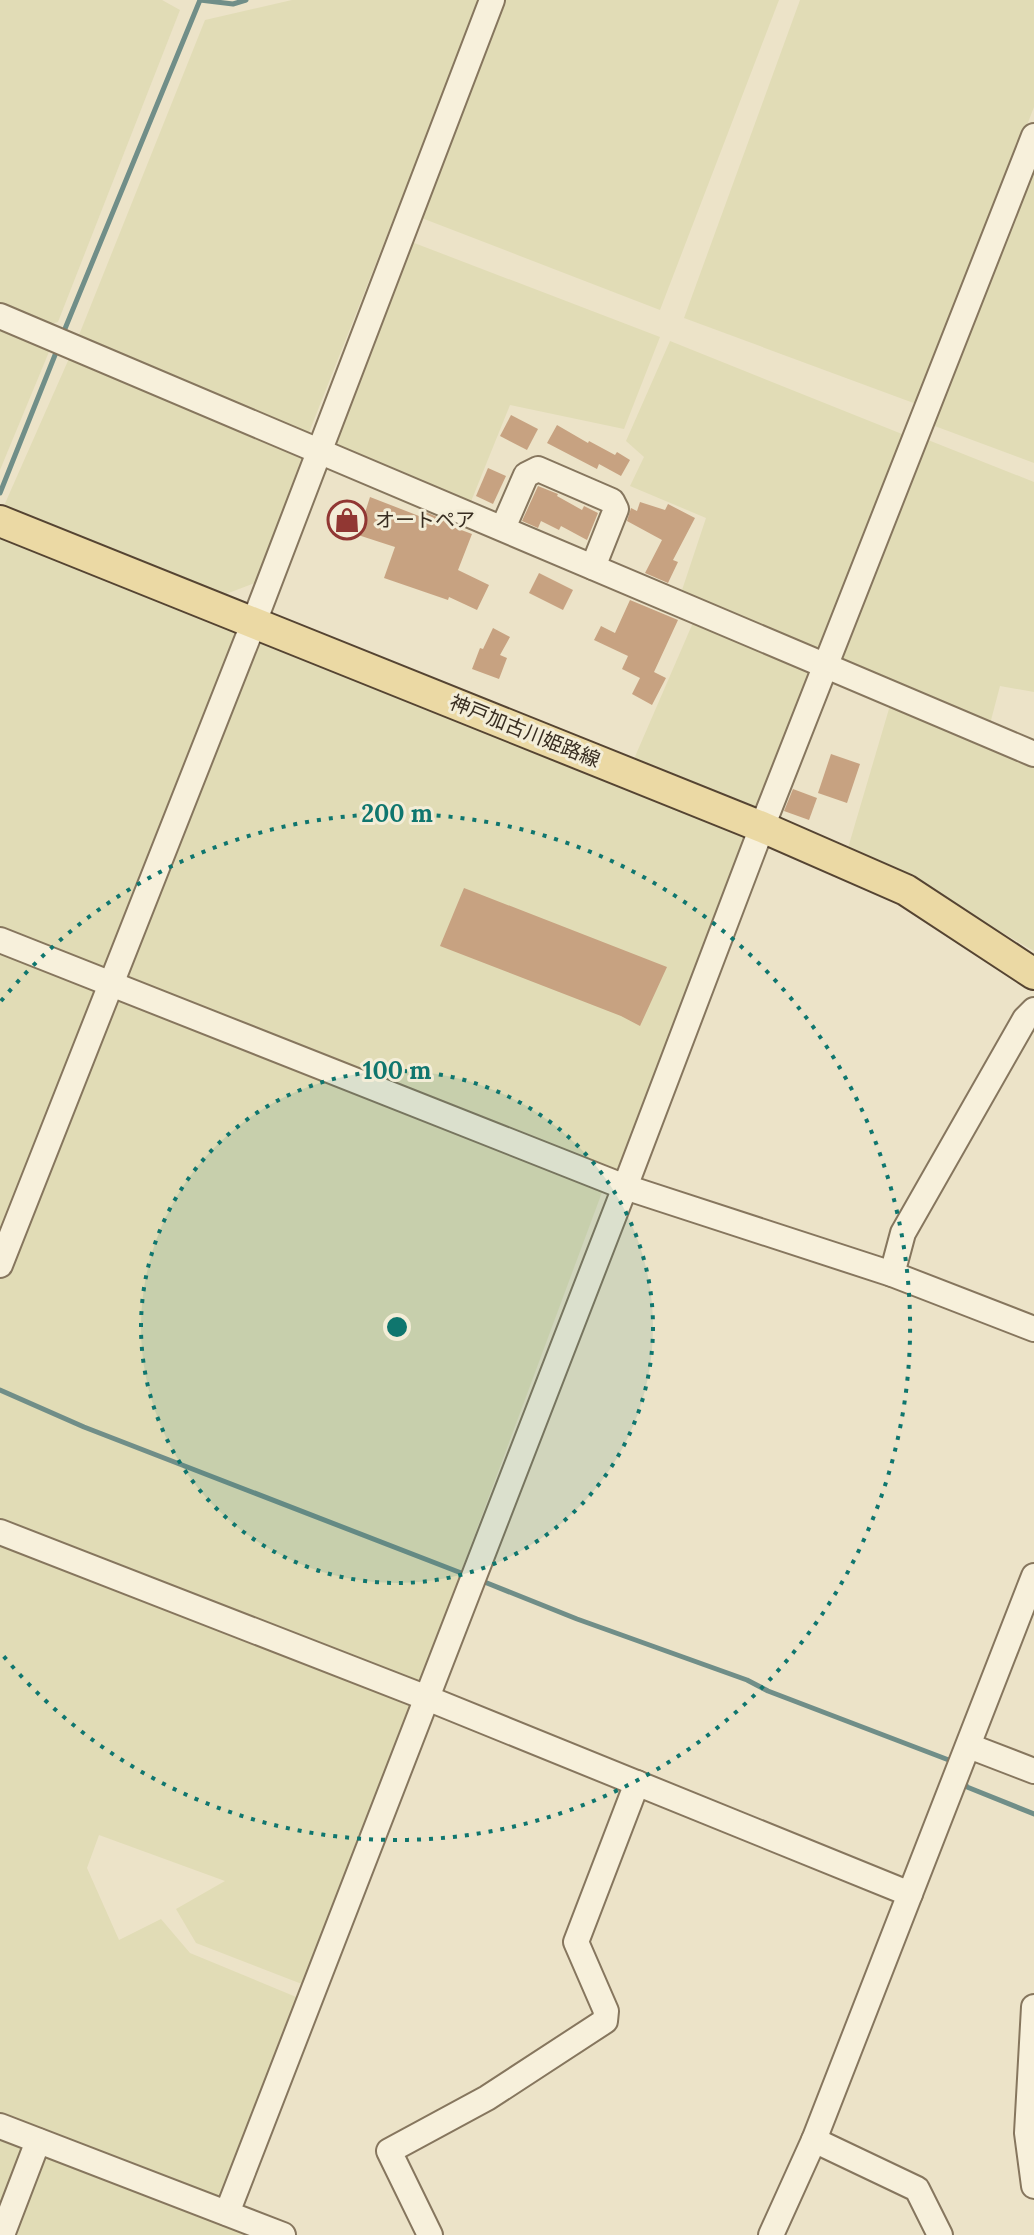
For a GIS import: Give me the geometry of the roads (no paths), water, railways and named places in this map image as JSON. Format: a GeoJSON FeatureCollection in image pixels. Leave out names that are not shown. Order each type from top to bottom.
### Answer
{"type":"FeatureCollection","features":[{"type":"Feature","properties":{"kind":"main road","name":"神戸加古川姫路線"},"geometry":{"type":"LineString","coordinates":[[0,521],[762,827],[906,890],[1034,974]]}},
{"type":"Feature","properties":{"kind":"street"},"geometry":{"type":"LineString","coordinates":[[0,1265],[254,622],[492,0]]}},
{"type":"Feature","properties":{"kind":"street"},"geometry":{"type":"LineString","coordinates":[[227,2213],[762,827],[1034,136]]}},
{"type":"Feature","properties":{"kind":"street"},"geometry":{"type":"LineString","coordinates":[[0,316],[1034,754]]}},
{"type":"Feature","properties":{"kind":"street"},"geometry":{"type":"LineString","coordinates":[[503,528],[526,475],[538,469],[612,501],[616,509],[593,567]]}},
{"type":"Feature","properties":{"kind":"street"},"geometry":{"type":"LineString","coordinates":[[0,940],[625,1187],[892,1274],[1034,1329]]}},
{"type":"Feature","properties":{"kind":"street"},"geometry":{"type":"LineString","coordinates":[[892,1274],[903,1233],[1025,1019],[1034,1010]]}},
{"type":"Feature","properties":{"kind":"street"},"geometry":{"type":"LineString","coordinates":[[0,1532],[427,1698],[910,1894]]}},
{"type":"Feature","properties":{"kind":"street"},"geometry":{"type":"LineString","coordinates":[[771,2235],[814,2140],[1034,1576]]}},
{"type":"Feature","properties":{"kind":"street"},"geometry":{"type":"LineString","coordinates":[[969,1746],[1034,1771]]}},
{"type":"Feature","properties":{"kind":"street"},"geometry":{"type":"LineString","coordinates":[[430,2235],[389,2151],[487,2098],[605,2021],[606,2011],[576,1942],[637,1783]]}},
{"type":"Feature","properties":{"kind":"street"},"geometry":{"type":"LineString","coordinates":[[1034,2007],[1027,2133],[1034,2186]]}},
{"type":"Feature","properties":{"kind":"street"},"geometry":{"type":"LineString","coordinates":[[0,2126],[283,2235]]}},
{"type":"Feature","properties":{"kind":"street"},"geometry":{"type":"LineString","coordinates":[[814,2140],[917,2189],[940,2235]]}},
{"type":"Feature","properties":{"kind":"street"},"geometry":{"type":"LineString","coordinates":[[2,2235],[38,2141]]}},
{"type":"Feature","properties":{"kind":"waterway"},"geometry":{"type":"LineString","coordinates":[[200,0],[233,4],[246,0]]}},
{"type":"Feature","properties":{"kind":"waterway"},"geometry":{"type":"LineString","coordinates":[[62,336],[200,0]]}},
{"type":"Feature","properties":{"kind":"waterway"},"geometry":{"type":"LineString","coordinates":[[0,493],[57,350]]}},
{"type":"Feature","properties":{"kind":"waterway"},"geometry":{"type":"LineString","coordinates":[[0,1390],[84,1427],[469,1576]]}},
{"type":"Feature","properties":{"kind":"waterway"},"geometry":{"type":"LineString","coordinates":[[482,1581],[747,1680],[768,1691],[954,1762]]}},
{"type":"Feature","properties":{"kind":"waterway"},"geometry":{"type":"LineString","coordinates":[[964,1781],[967,1787],[1034,1814]]}},
{"type":"Feature","properties":{"kind":"place","name":"オートペア"},"geometry":{"type":"Point","coordinates":[347,520]}}]}
